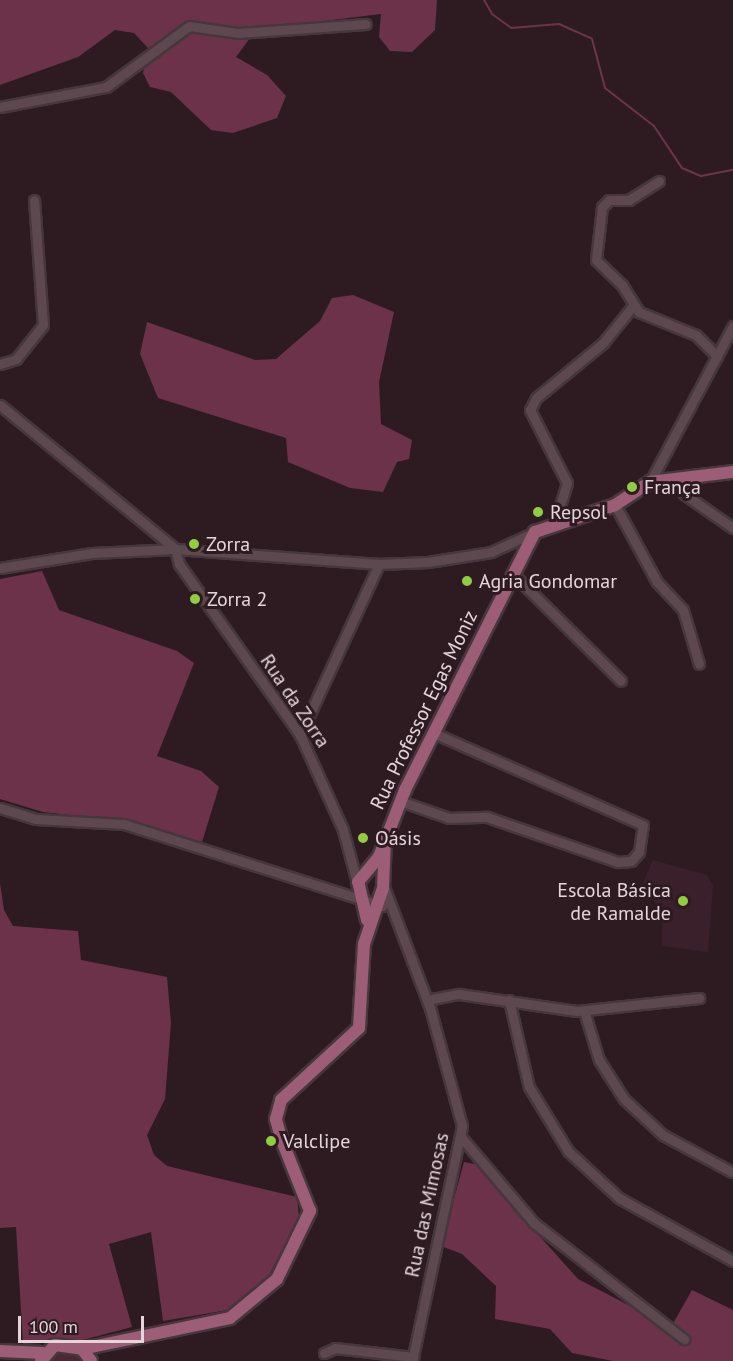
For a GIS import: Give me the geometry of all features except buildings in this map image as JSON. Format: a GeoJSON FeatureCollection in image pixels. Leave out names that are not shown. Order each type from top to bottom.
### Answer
{"type":"FeatureCollection","features":[{"type":"Feature","properties":{"kind":"main road"},"geometry":{"type":"LineString","coordinates":[[535,532],[555,522],[615,505],[650,482],[733,472]]}},
{"type":"Feature","properties":{"kind":"main road","name":"Rua Professor Egas Moniz"},"geometry":{"type":"LineString","coordinates":[[367,927],[362,888],[385,841],[400,801],[512,573],[535,532]]}},
{"type":"Feature","properties":{"kind":"main road","name":"Rua Professor Egas Moniz"},"geometry":{"type":"LineString","coordinates":[[42,1357],[55,1345],[82,1349],[124,1338],[231,1318],[277,1279],[310,1211],[281,1138],[276,1119],[281,1100],[359,1028],[367,927],[362,888],[385,841]]}},
{"type":"Feature","properties":{"kind":"main road","name":"Rua Professor Egas Moniz"},"geometry":{"type":"LineString","coordinates":[[91,1361],[124,1338]]}},
{"type":"Feature","properties":{"kind":"main road"},"geometry":{"type":"LineString","coordinates":[[82,1349],[91,1361]]}},
{"type":"Feature","properties":{"kind":"main road"},"geometry":{"type":"LineString","coordinates":[[0,1352],[42,1357]]}},
{"type":"Feature","properties":{"kind":"main road"},"geometry":{"type":"LineString","coordinates":[[0,1352],[21,1361]]}},
{"type":"Feature","properties":{"kind":"street"},"geometry":{"type":"LineString","coordinates":[[0,107],[106,87],[189,26],[238,33],[366,24]]}},
{"type":"Feature","properties":{"kind":"street"},"geometry":{"type":"LineString","coordinates":[[659,181],[629,200],[609,200],[595,230],[596,260],[622,285],[632,307],[696,335],[717,356]]}},
{"type":"Feature","properties":{"kind":"street"},"geometry":{"type":"LineString","coordinates":[[0,364],[16,359],[43,325],[34,200]]}},
{"type":"Feature","properties":{"kind":"street"},"geometry":{"type":"LineString","coordinates":[[555,522],[567,483],[530,410],[536,398],[603,343],[632,307]]}},
{"type":"Feature","properties":{"kind":"street"},"geometry":{"type":"LineString","coordinates":[[650,482],[733,326]]}},
{"type":"Feature","properties":{"kind":"street"},"geometry":{"type":"LineString","coordinates":[[0,405],[175,549]]}},
{"type":"Feature","properties":{"kind":"street"},"geometry":{"type":"LineString","coordinates":[[674,479],[684,494],[733,528]]}},
{"type":"Feature","properties":{"kind":"street"},"geometry":{"type":"LineString","coordinates":[[615,505],[657,582],[683,610],[699,664]]}},
{"type":"Feature","properties":{"kind":"street"},"geometry":{"type":"LineString","coordinates":[[0,568],[92,552],[175,549],[379,564],[469,558],[535,532]]}},
{"type":"Feature","properties":{"kind":"street","name":"Rua da Zorra"},"geometry":{"type":"LineString","coordinates":[[175,549],[178,564],[300,735],[325,783],[362,888]]}},
{"type":"Feature","properties":{"kind":"street"},"geometry":{"type":"LineString","coordinates":[[300,735],[379,564]]}},
{"type":"Feature","properties":{"kind":"street"},"geometry":{"type":"LineString","coordinates":[[512,573],[621,681]]}},
{"type":"Feature","properties":{"kind":"street"},"geometry":{"type":"LineString","coordinates":[[400,801],[449,818],[487,817],[618,862],[631,861],[639,852],[643,825],[434,733]]}},
{"type":"Feature","properties":{"kind":"street"},"geometry":{"type":"LineString","coordinates":[[0,808],[36,819],[124,824],[362,888]]}},
{"type":"Feature","properties":{"kind":"street","name":"Rua das Mimosas"},"geometry":{"type":"LineString","coordinates":[[362,888],[394,922]]}},
{"type":"Feature","properties":{"kind":"street","name":"Rua das Mimosas"},"geometry":{"type":"LineString","coordinates":[[362,888],[394,922],[427,1000],[461,1137],[413,1359]]}},
{"type":"Feature","properties":{"kind":"street"},"geometry":{"type":"LineString","coordinates":[[367,927],[381,916],[394,922]]}},
{"type":"Feature","properties":{"kind":"street"},"geometry":{"type":"LineString","coordinates":[[427,1000],[459,994],[584,1011],[630,1002],[699,998]]}},
{"type":"Feature","properties":{"kind":"street"},"geometry":{"type":"LineString","coordinates":[[508,1000],[529,1087],[568,1151],[619,1198],[733,1261]]}},
{"type":"Feature","properties":{"kind":"street"},"geometry":{"type":"LineString","coordinates":[[584,1011],[599,1060],[624,1099],[663,1135],[732,1172]]}},
{"type":"Feature","properties":{"kind":"street"},"geometry":{"type":"LineString","coordinates":[[461,1137],[540,1230],[684,1339]]}},
{"type":"Feature","properties":{"kind":"street"},"geometry":{"type":"LineString","coordinates":[[324,1353],[335,1348],[413,1359]]}},
{"type":"Feature","properties":{"kind":"shaded area"},"geometry":{"type":"Polygon","coordinates":[[[0,0],[437,0],[435,30],[412,52],[390,51],[379,37],[381,14],[267,28],[250,38],[236,57],[267,75],[286,96],[277,118],[233,133],[211,130],[171,92],[150,87],[143,73],[148,48],[134,33],[115,30],[78,57],[0,85],[0,0]]]}},
{"type":"Feature","properties":{"kind":"shaded area"},"geometry":{"type":"Polygon","coordinates":[[[353,295],[394,312],[379,382],[381,424],[412,440],[409,459],[397,462],[383,492],[350,488],[288,462],[286,438],[158,398],[140,354],[147,322],[255,360],[276,359],[320,321],[332,298],[353,295]]]}},
{"type":"Feature","properties":{"kind":"shaded area"},"geometry":{"type":"Polygon","coordinates":[[[42,571],[59,610],[177,651],[194,663],[157,756],[201,771],[219,787],[202,842],[132,822],[43,812],[0,799],[0,579],[42,571]]]}},
{"type":"Feature","properties":{"kind":"shaded area","name":"Escola Básica de Ramalde"},"geometry":{"type":"Polygon","coordinates":[[[653,860],[707,875],[713,886],[708,952],[662,946],[662,915],[643,883],[653,860]]]}},
{"type":"Feature","properties":{"kind":"shaded area"},"geometry":{"type":"Polygon","coordinates":[[[0,883],[4,910],[13,926],[78,931],[81,960],[167,977],[171,1023],[165,1099],[147,1135],[154,1155],[167,1166],[297,1197],[299,1218],[268,1277],[228,1310],[163,1321],[151,1232],[109,1244],[132,1327],[79,1341],[23,1344],[16,1227],[0,1228],[0,883]]]}},
{"type":"Feature","properties":{"kind":"shaded area"},"geometry":{"type":"Polygon","coordinates":[[[464,1162],[475,1164],[578,1279],[671,1327],[692,1290],[733,1310],[733,1361],[613,1361],[572,1353],[550,1329],[495,1319],[496,1286],[462,1254],[441,1246],[464,1162]]]}},
{"type":"Feature","properties":{"kind":"shaded area"},"geometry":{"type":"Polygon","coordinates":[[[56,1351],[77,1354],[83,1361],[47,1361],[56,1351]]]}},
{"type":"Feature","properties":{"kind":"waterway"},"geometry":{"type":"LineString","coordinates":[[484,0],[492,14],[511,28],[559,24],[592,39],[605,88],[654,126],[682,168],[701,176],[733,170]]}},
{"type":"Feature","properties":{"kind":"place","name":"França"},"geometry":{"type":"Point","coordinates":[632,487]}},
{"type":"Feature","properties":{"kind":"place","name":"Repsol"},"geometry":{"type":"Point","coordinates":[538,512]}},
{"type":"Feature","properties":{"kind":"place","name":"Zorra"},"geometry":{"type":"Point","coordinates":[194,544]}},
{"type":"Feature","properties":{"kind":"place","name":"Agria Gondomar"},"geometry":{"type":"Point","coordinates":[467,581]}},
{"type":"Feature","properties":{"kind":"place","name":"Zorra 2"},"geometry":{"type":"Point","coordinates":[195,599]}},
{"type":"Feature","properties":{"kind":"place","name":"Oásis"},"geometry":{"type":"Point","coordinates":[363,838]}},
{"type":"Feature","properties":{"kind":"place","name":"Escola Básica de Ramalde"},"geometry":{"type":"Point","coordinates":[683,901]}},
{"type":"Feature","properties":{"kind":"place","name":"Valclipe"},"geometry":{"type":"Point","coordinates":[271,1141]}}]}
